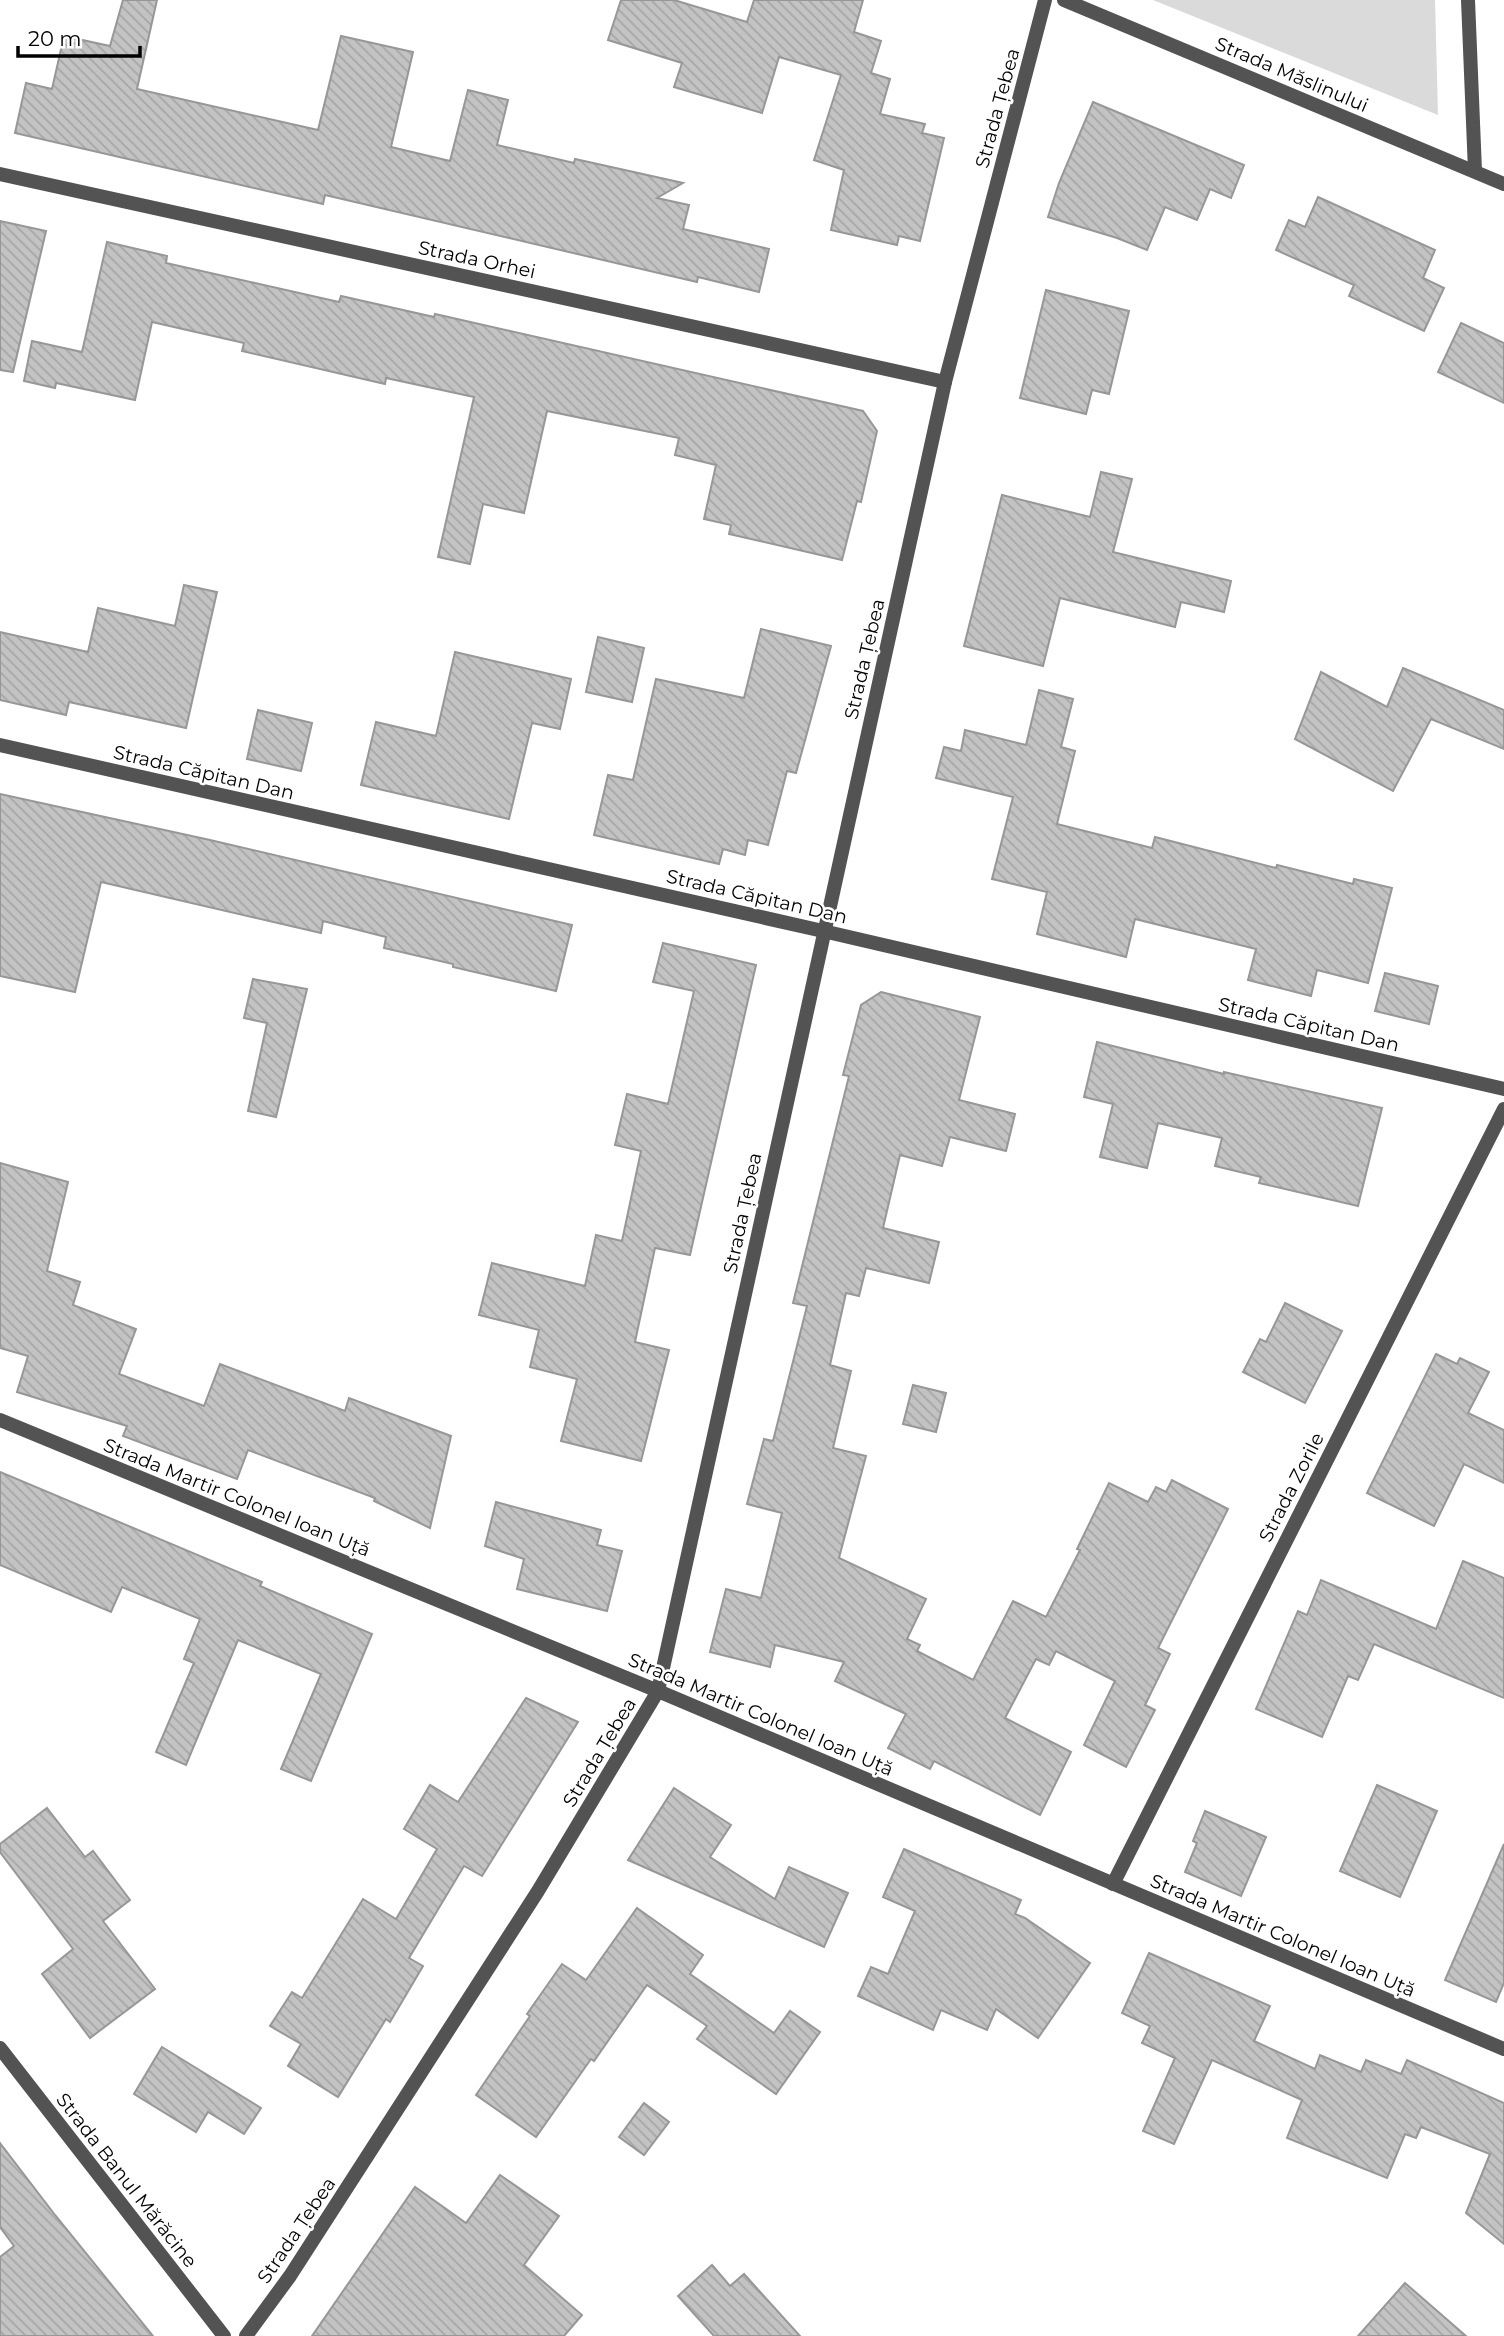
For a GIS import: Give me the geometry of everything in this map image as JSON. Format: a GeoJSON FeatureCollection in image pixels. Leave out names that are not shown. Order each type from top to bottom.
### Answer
{"type":"FeatureCollection","features":[{"type":"Feature","properties":{"kind":"street","name":"Strada Țebea"},"geometry":{"type":"LineString","coordinates":[[246,2336],[290,2276],[531,1903],[658,1691],[945,382],[1045,0]]}},
{"type":"Feature","properties":{"kind":"street","name":"Strada Măslinului"},"geometry":{"type":"LineString","coordinates":[[1064,0],[1504,184]]}},
{"type":"Feature","properties":{"kind":"street"},"geometry":{"type":"LineString","coordinates":[[1468,0],[1475,170]]}},
{"type":"Feature","properties":{"kind":"street","name":"Strada Orhei"},"geometry":{"type":"LineString","coordinates":[[0,174],[945,382]]}},
{"type":"Feature","properties":{"kind":"street","name":"Strada Căpitan Dan"},"geometry":{"type":"LineString","coordinates":[[0,746],[823,931],[1504,1089]]}},
{"type":"Feature","properties":{"kind":"street","name":"Strada Zorile"},"geometry":{"type":"LineString","coordinates":[[1113,1884],[1504,1109]]}},
{"type":"Feature","properties":{"kind":"street","name":"Strada Martir Colonel Ioan Uță"},"geometry":{"type":"LineString","coordinates":[[0,1420],[658,1691],[1504,2049]]}},
{"type":"Feature","properties":{"kind":"street","name":"Strada Banul Mărăcine"},"geometry":{"type":"LineString","coordinates":[[0,2048],[224,2336]]}},
{"type":"Feature","properties":{"kind":"shaded area"},"geometry":{"type":"Polygon","coordinates":[[[1153,0],[1435,0],[1438,115],[1153,0]]]}},
{"type":"Feature","properties":{"kind":"building"},"geometry":{"type":"Polygon","coordinates":[[[123,0],[157,0],[137,89],[318,130],[341,36],[413,52],[391,147],[450,161],[468,90],[508,100],[497,145],[574,163],[575,159],[683,183],[657,198],[689,205],[683,229],[769,249],[759,292],[698,277],[697,282],[325,195],[323,204],[15,133],[26,83],[52,89],[64,36],[110,46],[123,0]]]}},
{"type":"Feature","properties":{"kind":"building"},"geometry":{"type":"Polygon","coordinates":[[[621,0],[674,0],[747,22],[754,0],[863,0],[854,32],[881,41],[871,73],[890,79],[880,114],[925,124],[922,133],[944,138],[920,241],[899,236],[897,245],[831,230],[844,170],[814,160],[841,75],[779,57],[762,113],[674,87],[682,63],[608,40],[621,0]]]}},
{"type":"Feature","properties":{"kind":"building"},"geometry":{"type":"Polygon","coordinates":[[[1093,102],[1244,165],[1231,198],[1210,189],[1197,220],[1165,207],[1147,250],[1048,217],[1059,183],[1093,102]]]}},
{"type":"Feature","properties":{"kind":"building"},"geometry":{"type":"Polygon","coordinates":[[[1318,197],[1435,250],[1423,278],[1444,288],[1424,331],[1349,296],[1354,285],[1276,250],[1289,220],[1305,227],[1318,197]]]}},
{"type":"Feature","properties":{"kind":"building"},"geometry":{"type":"Polygon","coordinates":[[[0,221],[46,231],[13,372],[0,370],[0,221]]]}},
{"type":"Feature","properties":{"kind":"building"},"geometry":{"type":"Polygon","coordinates":[[[107,242],[167,256],[166,263],[339,302],[341,296],[434,317],[435,314],[863,411],[877,431],[861,502],[857,501],[842,560],[729,534],[731,525],[704,519],[716,465],[675,455],[679,438],[547,411],[524,513],[483,504],[470,564],[438,557],[474,397],[386,378],[385,384],[242,351],[244,343],[152,322],[135,400],[56,383],[55,388],[24,381],[32,341],[82,352],[107,242]]]}},
{"type":"Feature","properties":{"kind":"building"},"geometry":{"type":"Polygon","coordinates":[[[1046,290],[1129,311],[1109,394],[1092,390],[1086,414],[1020,398],[1046,290]]]}},
{"type":"Feature","properties":{"kind":"building"},"geometry":{"type":"Polygon","coordinates":[[[1461,323],[1504,343],[1504,403],[1438,372],[1461,323]]]}},
{"type":"Feature","properties":{"kind":"building"},"geometry":{"type":"Polygon","coordinates":[[[1101,472],[1132,479],[1113,552],[1231,581],[1224,612],[1181,602],[1175,627],[1060,598],[1043,666],[964,646],[1002,495],[1090,517],[1101,472]]]}},
{"type":"Feature","properties":{"kind":"building"},"geometry":{"type":"Polygon","coordinates":[[[184,585],[217,592],[186,728],[69,702],[66,715],[0,700],[0,632],[88,652],[98,608],[175,626],[184,585]]]}},
{"type":"Feature","properties":{"kind":"building"},"geometry":{"type":"Polygon","coordinates":[[[761,629],[831,646],[796,773],[787,771],[768,845],[748,840],[745,855],[723,849],[719,864],[594,835],[608,775],[633,780],[656,679],[744,698],[761,629]]]}},
{"type":"Feature","properties":{"kind":"building"},"geometry":{"type":"Polygon","coordinates":[[[598,637],[644,648],[632,702],[586,692],[598,637]]]}},
{"type":"Feature","properties":{"kind":"building"},"geometry":{"type":"Polygon","coordinates":[[[455,652],[571,679],[560,729],[532,723],[509,819],[361,785],[376,722],[436,736],[455,652]]]}},
{"type":"Feature","properties":{"kind":"building"},"geometry":{"type":"Polygon","coordinates":[[[1403,668],[1504,710],[1504,749],[1431,719],[1393,791],[1295,739],[1321,672],[1387,707],[1403,668]]]}},
{"type":"Feature","properties":{"kind":"building"},"geometry":{"type":"Polygon","coordinates":[[[1039,690],[1073,699],[1061,747],[1075,751],[1057,824],[1152,848],[1155,837],[1276,868],[1277,865],[1353,884],[1354,879],[1392,888],[1368,983],[1317,970],[1311,996],[1248,980],[1256,949],[1135,919],[1126,957],[1037,934],[1047,892],[992,879],[1013,797],[936,778],[944,747],[961,751],[965,730],[1026,745],[1039,690]]]}},
{"type":"Feature","properties":{"kind":"building"},"geometry":{"type":"Polygon","coordinates":[[[258,710],[312,723],[301,771],[247,759],[258,710]]]}},
{"type":"Feature","properties":{"kind":"building"},"geometry":{"type":"Polygon","coordinates":[[[0,794],[572,925],[556,991],[384,948],[386,937],[323,921],[321,933],[101,882],[75,992],[0,976],[0,794]]]}},
{"type":"Feature","properties":{"kind":"building"},"geometry":{"type":"Polygon","coordinates":[[[663,943],[756,965],[690,1255],[655,1248],[635,1342],[669,1350],[641,1461],[561,1441],[577,1379],[530,1367],[539,1330],[479,1315],[492,1263],[585,1286],[596,1235],[622,1241],[641,1151],[615,1145],[627,1094],[668,1104],[694,991],[653,982],[663,943]]]}},
{"type":"Feature","properties":{"kind":"building"},"geometry":{"type":"Polygon","coordinates":[[[1385,973],[1438,986],[1429,1024],[1375,1011],[1385,973]]]}},
{"type":"Feature","properties":{"kind":"building"},"geometry":{"type":"Polygon","coordinates":[[[253,979],[307,989],[276,1117],[248,1111],[267,1023],[244,1018],[253,979]]]}},
{"type":"Feature","properties":{"kind":"building"},"geometry":{"type":"Polygon","coordinates":[[[881,992],[980,1017],[959,1100],[1015,1114],[1006,1151],[950,1137],[942,1166],[900,1155],[883,1228],[939,1242],[929,1283],[866,1268],[859,1296],[846,1293],[830,1365],[851,1371],[833,1448],[866,1456],[839,1558],[926,1599],[907,1639],[920,1645],[917,1651],[973,1680],[1013,1601],[1046,1617],[1080,1550],[1077,1549],[1109,1483],[1148,1502],[1156,1487],[1166,1492],[1172,1480],[1228,1509],[1158,1648],[1170,1654],[1145,1705],[1155,1710],[1126,1767],[1084,1745],[1115,1681],[1056,1651],[1049,1665],[1036,1659],[1005,1718],[1071,1752],[1040,1815],[934,1761],[930,1769],[888,1748],[906,1714],[835,1681],[844,1662],[775,1645],[770,1667],[710,1652],[726,1589],[761,1598],[782,1513],[747,1504],[764,1439],[773,1441],[807,1306],[793,1303],[849,1076],[843,1075],[861,1005],[881,992]]]}},
{"type":"Feature","properties":{"kind":"building"},"geometry":{"type":"Polygon","coordinates":[[[1097,1042],[1224,1074],[1382,1108],[1358,1206],[1259,1183],[1261,1177],[1215,1166],[1222,1138],[1158,1123],[1147,1168],[1100,1157],[1113,1104],[1084,1097],[1097,1042]]]}},
{"type":"Feature","properties":{"kind":"building"},"geometry":{"type":"Polygon","coordinates":[[[0,1163],[68,1182],[47,1271],[80,1282],[73,1305],[136,1329],[119,1374],[204,1406],[220,1364],[345,1411],[349,1398],[451,1436],[430,1528],[374,1501],[375,1498],[248,1450],[237,1479],[123,1436],[127,1426],[17,1392],[28,1356],[0,1348],[0,1163]]]}},
{"type":"Feature","properties":{"kind":"building"},"geometry":{"type":"Polygon","coordinates":[[[1285,1303],[1342,1331],[1305,1403],[1243,1372],[1260,1339],[1266,1342],[1285,1303]]]}},
{"type":"Feature","properties":{"kind":"building"},"geometry":{"type":"Polygon","coordinates":[[[1436,1354],[1457,1364],[1460,1358],[1489,1372],[1468,1413],[1504,1430],[1504,1483],[1464,1464],[1434,1526],[1367,1493],[1436,1354]]]}},
{"type":"Feature","properties":{"kind":"building"},"geometry":{"type":"Polygon","coordinates":[[[913,1385],[946,1393],[936,1432],[903,1424],[913,1385]]]}},
{"type":"Feature","properties":{"kind":"building"},"geometry":{"type":"Polygon","coordinates":[[[0,1472],[262,1582],[260,1586],[372,1634],[311,1781],[281,1769],[321,1674],[238,1640],[186,1765],[156,1752],[194,1663],[184,1659],[200,1619],[122,1587],[111,1612],[0,1565],[0,1472]]]}},
{"type":"Feature","properties":{"kind":"building"},"geometry":{"type":"Polygon","coordinates":[[[496,1502],[601,1530],[597,1545],[622,1551],[607,1611],[517,1589],[524,1559],[485,1546],[496,1502]]]}},
{"type":"Feature","properties":{"kind":"building"},"geometry":{"type":"Polygon","coordinates":[[[1463,1561],[1504,1578],[1504,1698],[1374,1644],[1358,1680],[1348,1676],[1322,1737],[1256,1709],[1298,1611],[1307,1615],[1321,1580],[1436,1629],[1463,1561]]]}},
{"type":"Feature","properties":{"kind":"building"},"geometry":{"type":"Polygon","coordinates":[[[526,1698],[578,1722],[482,1876],[464,1866],[409,1958],[423,1966],[390,2022],[386,2019],[338,2097],[288,2066],[301,2044],[270,2026],[292,1992],[302,1998],[363,1899],[396,1919],[437,1849],[404,1829],[430,1785],[458,1802],[526,1698]]]}},
{"type":"Feature","properties":{"kind":"building"},"geometry":{"type":"Polygon","coordinates":[[[1377,1785],[1437,1811],[1400,1897],[1340,1871],[1377,1785]]]}},
{"type":"Feature","properties":{"kind":"building"},"geometry":{"type":"Polygon","coordinates":[[[674,1788],[731,1825],[710,1857],[775,1899],[789,1867],[848,1893],[824,1947],[628,1860],[674,1788]]]}},
{"type":"Feature","properties":{"kind":"building"},"geometry":{"type":"Polygon","coordinates":[[[47,1808],[85,1857],[93,1851],[130,1900],[103,1921],[155,1989],[90,2038],[42,1974],[73,1949],[0,1852],[0,1844],[47,1808]]]}},
{"type":"Feature","properties":{"kind":"building"},"geometry":{"type":"Polygon","coordinates":[[[1205,1811],[1266,1837],[1241,1896],[1185,1872],[1197,1843],[1193,1841],[1205,1811]]]}},
{"type":"Feature","properties":{"kind":"building"},"geometry":{"type":"Polygon","coordinates":[[[1504,1844],[1504,1983],[1496,2002],[1445,1980],[1504,1844]]]}},
{"type":"Feature","properties":{"kind":"building"},"geometry":{"type":"Polygon","coordinates":[[[904,1849],[1021,1900],[1015,1914],[1025,1918],[1090,1963],[1038,2038],[996,2009],[987,2030],[941,2010],[933,2030],[858,1996],[871,1967],[888,1974],[915,1911],[883,1897],[904,1849]]]}},
{"type":"Feature","properties":{"kind":"building"},"geometry":{"type":"Polygon","coordinates":[[[637,1908],[703,1955],[690,1974],[774,2033],[790,2011],[820,2032],[776,2094],[697,2039],[707,2026],[647,1985],[536,2137],[476,2095],[562,1964],[586,1980],[637,1908]]]}},
{"type":"Feature","properties":{"kind":"building"},"geometry":{"type":"Polygon","coordinates":[[[1149,1953],[1270,2006],[1254,2041],[1315,2069],[1320,2055],[1361,2072],[1366,2060],[1401,2074],[1407,2060],[1504,2103],[1504,2244],[1466,2213],[1490,2154],[1421,2127],[1416,2138],[1405,2134],[1387,2178],[1287,2138],[1302,2100],[1212,2060],[1174,2144],[1143,2131],[1175,2058],[1142,2043],[1150,2026],[1122,2013],[1149,1953]]]}},
{"type":"Feature","properties":{"kind":"building"},"geometry":{"type":"Polygon","coordinates":[[[162,2047],[261,2108],[244,2134],[208,2112],[196,2132],[134,2094],[162,2047]]]}},
{"type":"Feature","properties":{"kind":"building"},"geometry":{"type":"Polygon","coordinates":[[[644,2103],[669,2122],[644,2155],[619,2137],[644,2103]]]}},
{"type":"Feature","properties":{"kind":"building"},"geometry":{"type":"Polygon","coordinates":[[[0,2143],[153,2336],[0,2336],[0,2257],[14,2246],[0,2227],[0,2143]]]}},
{"type":"Feature","properties":{"kind":"building"},"geometry":{"type":"Polygon","coordinates":[[[500,2175],[559,2216],[524,2265],[582,2315],[564,2336],[312,2336],[415,2187],[466,2223],[500,2175]]]}},
{"type":"Feature","properties":{"kind":"building"},"geometry":{"type":"Polygon","coordinates":[[[712,2265],[730,2286],[744,2274],[800,2336],[714,2336],[678,2296],[712,2265]]]}},
{"type":"Feature","properties":{"kind":"building"},"geometry":{"type":"Polygon","coordinates":[[[1405,2283],[1466,2336],[1358,2336],[1405,2283]]]}}]}
